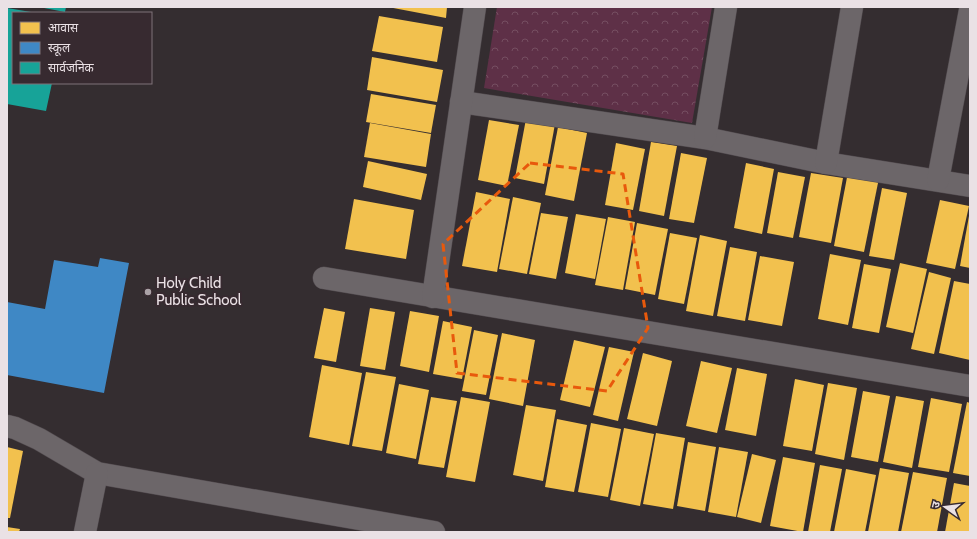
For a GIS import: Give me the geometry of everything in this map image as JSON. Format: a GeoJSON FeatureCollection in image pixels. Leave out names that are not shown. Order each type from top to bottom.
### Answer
{"type":"FeatureCollection","features":[{"type":"Feature","properties":{"kind":"street"},"geometry":{"type":"LineString","coordinates":[[433,297],[475,7]]}},
{"type":"Feature","properties":{"kind":"street"},"geometry":{"type":"LineString","coordinates":[[705,138],[726,7]]}},
{"type":"Feature","properties":{"kind":"street"},"geometry":{"type":"LineString","coordinates":[[826,163],[852,7]]}},
{"type":"Feature","properties":{"kind":"street"},"geometry":{"type":"LineString","coordinates":[[938,180],[970,10]]}},
{"type":"Feature","properties":{"kind":"street"},"geometry":{"type":"LineString","coordinates":[[462,102],[705,138],[826,163],[970,186]]}},
{"type":"Feature","properties":{"kind":"street"},"geometry":{"type":"LineString","coordinates":[[324,278],[970,386]]}},
{"type":"Feature","properties":{"kind":"street"},"geometry":{"type":"LineString","coordinates":[[7,426],[39,439],[97,473],[433,532]]}},
{"type":"Feature","properties":{"kind":"street"},"geometry":{"type":"LineString","coordinates":[[85,532],[97,473]]}},
{"type":"Feature","properties":{"kind":"highlighted area"},"geometry":{"type":"Polygon","coordinates":[[[530,163],[623,174],[648,328],[607,391],[457,373],[443,244],[530,163]]]}},
{"type":"Feature","properties":{"kind":"green space"},"geometry":{"type":"Polygon","coordinates":[[[497,7],[712,7],[692,123],[484,88],[497,7]]]}},
{"type":"Feature","properties":{"kind":"building: आवास"},"geometry":{"type":"Polygon","coordinates":[[[388,7],[447,7],[446,18],[388,7]]]}},
{"type":"Feature","properties":{"kind":"building: आवास"},"geometry":{"type":"Polygon","coordinates":[[[379,16],[443,27],[437,62],[372,51],[379,16]]]}},
{"type":"Feature","properties":{"kind":"building: आवास"},"geometry":{"type":"Polygon","coordinates":[[[372,57],[443,70],[437,102],[367,90],[372,57]]]}},
{"type":"Feature","properties":{"kind":"building: आवास"},"geometry":{"type":"Polygon","coordinates":[[[371,94],[436,105],[431,133],[366,122],[371,94]]]}},
{"type":"Feature","properties":{"kind":"building: आवास"},"geometry":{"type":"Polygon","coordinates":[[[526,119],[555,124],[544,184],[515,178],[526,119]]]}},
{"type":"Feature","properties":{"kind":"building: आवास"},"geometry":{"type":"Polygon","coordinates":[[[489,120],[519,125],[507,186],[478,180],[489,120]]]}},
{"type":"Feature","properties":{"kind":"building: आवास"},"geometry":{"type":"Polygon","coordinates":[[[370,123],[431,134],[426,167],[364,157],[370,123]]]}},
{"type":"Feature","properties":{"kind":"building: आवास"},"geometry":{"type":"Polygon","coordinates":[[[558,127],[587,133],[574,201],[545,195],[558,127]]]}},
{"type":"Feature","properties":{"kind":"building: आवास"},"geometry":{"type":"Polygon","coordinates":[[[651,142],[677,146],[664,216],[639,211],[651,142]]]}},
{"type":"Feature","properties":{"kind":"building: आवास"},"geometry":{"type":"Polygon","coordinates":[[[616,143],[645,149],[633,210],[605,205],[616,143]]]}},
{"type":"Feature","properties":{"kind":"building: आवास"},"geometry":{"type":"Polygon","coordinates":[[[681,153],[707,158],[694,223],[669,219],[681,153]]]}},
{"type":"Feature","properties":{"kind":"building: आवास"},"geometry":{"type":"Polygon","coordinates":[[[368,161],[427,174],[421,200],[363,187],[368,161]]]}},
{"type":"Feature","properties":{"kind":"building: आवास"},"geometry":{"type":"Polygon","coordinates":[[[746,163],[774,169],[762,234],[734,228],[746,163]]]}},
{"type":"Feature","properties":{"kind":"building: आवास"},"geometry":{"type":"Polygon","coordinates":[[[778,172],[805,177],[793,238],[767,233],[778,172]]]}},
{"type":"Feature","properties":{"kind":"building: आवास"},"geometry":{"type":"Polygon","coordinates":[[[848,172],[879,178],[864,252],[834,246],[848,172]]]}},
{"type":"Feature","properties":{"kind":"building: आवास"},"geometry":{"type":"Polygon","coordinates":[[[811,173],[843,178],[831,243],[799,237],[811,173]]]}},
{"type":"Feature","properties":{"kind":"building: आवास"},"geometry":{"type":"Polygon","coordinates":[[[882,188],[907,193],[894,260],[869,256],[882,188]]]}},
{"type":"Feature","properties":{"kind":"building: आवास"},"geometry":{"type":"Polygon","coordinates":[[[476,192],[510,199],[497,272],[462,266],[476,192]]]}},
{"type":"Feature","properties":{"kind":"building: आवास"},"geometry":{"type":"Polygon","coordinates":[[[513,197],[541,203],[527,274],[499,269],[513,197]]]}},
{"type":"Feature","properties":{"kind":"building: आवास"},"geometry":{"type":"Polygon","coordinates":[[[354,199],[414,210],[406,259],[345,249],[354,199]]]}},
{"type":"Feature","properties":{"kind":"building: आवास"},"geometry":{"type":"Polygon","coordinates":[[[940,200],[969,206],[955,269],[926,263],[940,200]]]}},
{"type":"Feature","properties":{"kind":"building: आवास"},"geometry":{"type":"Polygon","coordinates":[[[541,213],[568,217],[556,279],[529,274],[541,213]]]}},
{"type":"Feature","properties":{"kind":"building: आवास"},"geometry":{"type":"Polygon","coordinates":[[[576,214],[606,219],[595,279],[565,273],[576,214]]]}},
{"type":"Feature","properties":{"kind":"building: आवास"},"geometry":{"type":"Polygon","coordinates":[[[969,216],[970,217],[970,268],[960,266],[969,216]]]}},
{"type":"Feature","properties":{"kind":"building: आवास"},"geometry":{"type":"Polygon","coordinates":[[[608,217],[635,222],[623,290],[595,285],[608,217]]]}},
{"type":"Feature","properties":{"kind":"building: आवास"},"geometry":{"type":"Polygon","coordinates":[[[637,223],[668,229],[655,295],[625,289],[637,223]]]}},
{"type":"Feature","properties":{"kind":"building: आवास"},"geometry":{"type":"Polygon","coordinates":[[[670,233],[697,238],[684,304],[658,299],[670,233]]]}},
{"type":"Feature","properties":{"kind":"building: आवास"},"geometry":{"type":"Polygon","coordinates":[[[700,235],[727,241],[713,316],[686,311],[700,235]]]}},
{"type":"Feature","properties":{"kind":"building: आवास"},"geometry":{"type":"Polygon","coordinates":[[[730,247],[757,252],[745,321],[717,316],[730,247]]]}},
{"type":"Feature","properties":{"kind":"building: आवास"},"geometry":{"type":"Polygon","coordinates":[[[830,254],[861,260],[848,325],[818,319],[830,254]]]}},
{"type":"Feature","properties":{"kind":"building: आवास"},"geometry":{"type":"Polygon","coordinates":[[[760,256],[794,262],[782,326],[748,320],[760,256]]]}},
{"type":"Feature","properties":{"kind":"building: आवास"},"geometry":{"type":"Polygon","coordinates":[[[900,263],[927,269],[913,333],[886,327],[900,263]]]}},
{"type":"Feature","properties":{"kind":"building: आवास"},"geometry":{"type":"Polygon","coordinates":[[[864,264],[891,269],[879,333],[852,328],[864,264]]]}},
{"type":"Feature","properties":{"kind":"building: आवास"},"geometry":{"type":"Polygon","coordinates":[[[929,272],[951,278],[934,354],[911,349],[929,272]]]}},
{"type":"Feature","properties":{"kind":"building: आवास"},"geometry":{"type":"Polygon","coordinates":[[[954,281],[970,284],[970,360],[939,353],[954,281]]]}},
{"type":"Feature","properties":{"kind":"building: आवास"},"geometry":{"type":"Polygon","coordinates":[[[324,308],[345,312],[336,362],[314,358],[324,308]]]}},
{"type":"Feature","properties":{"kind":"building: आवास"},"geometry":{"type":"Polygon","coordinates":[[[370,308],[395,312],[385,370],[360,366],[370,308]]]}},
{"type":"Feature","properties":{"kind":"building: आवास"},"geometry":{"type":"Polygon","coordinates":[[[410,311],[439,316],[429,372],[400,366],[410,311]]]}},
{"type":"Feature","properties":{"kind":"building: आवास"},"geometry":{"type":"Polygon","coordinates":[[[443,321],[472,327],[462,379],[433,374],[443,321]]]}},
{"type":"Feature","properties":{"kind":"building: आवास"},"geometry":{"type":"Polygon","coordinates":[[[474,330],[498,335],[486,395],[462,391],[474,330]]]}},
{"type":"Feature","properties":{"kind":"building: आवास"},"geometry":{"type":"Polygon","coordinates":[[[502,333],[535,340],[523,406],[489,399],[502,333]]]}},
{"type":"Feature","properties":{"kind":"building: आवास"},"geometry":{"type":"Polygon","coordinates":[[[574,340],[605,347],[590,407],[560,400],[574,340]]]}},
{"type":"Feature","properties":{"kind":"building: आवास"},"geometry":{"type":"Polygon","coordinates":[[[609,347],[634,352],[618,421],[593,415],[609,347]]]}},
{"type":"Feature","properties":{"kind":"building: आवास"},"geometry":{"type":"Polygon","coordinates":[[[643,353],[672,361],[657,426],[627,419],[643,353]]]}},
{"type":"Feature","properties":{"kind":"building: आवास"},"geometry":{"type":"Polygon","coordinates":[[[701,361],[732,368],[717,433],[686,426],[701,361]]]}},
{"type":"Feature","properties":{"kind":"building: आवास"},"geometry":{"type":"Polygon","coordinates":[[[322,365],[362,373],[349,445],[309,437],[322,365]]]}},
{"type":"Feature","properties":{"kind":"building: आवास"},"geometry":{"type":"Polygon","coordinates":[[[737,368],[767,374],[756,436],[725,430],[737,368]]]}},
{"type":"Feature","properties":{"kind":"building: आवास"},"geometry":{"type":"Polygon","coordinates":[[[366,372],[396,377],[382,451],[352,446],[366,372]]]}},
{"type":"Feature","properties":{"kind":"building: आवास"},"geometry":{"type":"Polygon","coordinates":[[[795,379],[824,385],[812,451],[783,446],[795,379]]]}},
{"type":"Feature","properties":{"kind":"building: आवास"},"geometry":{"type":"Polygon","coordinates":[[[828,383],[857,388],[844,460],[815,454],[828,383]]]}},
{"type":"Feature","properties":{"kind":"building: आवास"},"geometry":{"type":"Polygon","coordinates":[[[399,384],[429,390],[416,459],[386,453],[399,384]]]}},
{"type":"Feature","properties":{"kind":"building: आवास"},"geometry":{"type":"Polygon","coordinates":[[[863,391],[890,396],[878,462],[851,457],[863,391]]]}},
{"type":"Feature","properties":{"kind":"building: आवास"},"geometry":{"type":"Polygon","coordinates":[[[896,396],[924,401],[912,468],[883,462],[896,396]]]}},
{"type":"Feature","properties":{"kind":"building: आवास"},"geometry":{"type":"Polygon","coordinates":[[[431,397],[457,401],[444,468],[418,464],[431,397]]]}},
{"type":"Feature","properties":{"kind":"building: आवास"},"geometry":{"type":"Polygon","coordinates":[[[461,397],[490,402],[475,482],[446,477],[461,397]]]}},
{"type":"Feature","properties":{"kind":"building: आवास"},"geometry":{"type":"Polygon","coordinates":[[[931,398],[962,404],[949,472],[918,467],[931,398]]]}},
{"type":"Feature","properties":{"kind":"building: आवास"},"geometry":{"type":"Polygon","coordinates":[[[967,402],[970,403],[970,476],[953,473],[967,402]]]}},
{"type":"Feature","properties":{"kind":"building: आवास"},"geometry":{"type":"Polygon","coordinates":[[[526,405],[556,410],[543,481],[513,475],[526,405]]]}},
{"type":"Feature","properties":{"kind":"building: आवास"},"geometry":{"type":"Polygon","coordinates":[[[557,419],[587,425],[574,492],[545,487],[557,419]]]}},
{"type":"Feature","properties":{"kind":"building: आवास"},"geometry":{"type":"Polygon","coordinates":[[[591,423],[621,429],[608,497],[578,492],[591,423]]]}},
{"type":"Feature","properties":{"kind":"building: आवास"},"geometry":{"type":"Polygon","coordinates":[[[624,428],[654,434],[640,506],[610,500],[624,428]]]}},
{"type":"Feature","properties":{"kind":"building: आवास"},"geometry":{"type":"Polygon","coordinates":[[[656,433],[685,438],[673,509],[643,504],[656,433]]]}},
{"type":"Feature","properties":{"kind":"building: आवास"},"geometry":{"type":"Polygon","coordinates":[[[688,442],[716,447],[705,511],[677,506],[688,442]]]}},
{"type":"Feature","properties":{"kind":"building: आवास"},"geometry":{"type":"Polygon","coordinates":[[[7,447],[23,451],[10,518],[7,518],[7,447]]]}},
{"type":"Feature","properties":{"kind":"building: आवास"},"geometry":{"type":"Polygon","coordinates":[[[719,447],[748,452],[736,517],[708,512],[719,447]]]}},
{"type":"Feature","properties":{"kind":"building: आवास"},"geometry":{"type":"Polygon","coordinates":[[[752,454],[776,460],[761,523],[737,517],[752,454]]]}},
{"type":"Feature","properties":{"kind":"building: आवास"},"geometry":{"type":"Polygon","coordinates":[[[783,457],[815,463],[803,532],[770,526],[783,457]]]}},
{"type":"Feature","properties":{"kind":"building: आवास"},"geometry":{"type":"Polygon","coordinates":[[[820,465],[842,469],[830,532],[808,532],[820,465]]]}},
{"type":"Feature","properties":{"kind":"building: आवास"},"geometry":{"type":"Polygon","coordinates":[[[880,468],[909,473],[898,532],[868,532],[880,468]]]}},
{"type":"Feature","properties":{"kind":"building: आवास"},"geometry":{"type":"Polygon","coordinates":[[[846,469],[876,475],[865,532],[834,532],[846,469]]]}},
{"type":"Feature","properties":{"kind":"building: आवास"},"geometry":{"type":"Polygon","coordinates":[[[913,472],[947,478],[937,532],[901,532],[913,472]]]}},
{"type":"Feature","properties":{"kind":"building: आवास"},"geometry":{"type":"Polygon","coordinates":[[[954,483],[970,486],[970,532],[945,532],[954,483]]]}},
{"type":"Feature","properties":{"kind":"building: आवास"},"geometry":{"type":"Polygon","coordinates":[[[7,527],[20,529],[19,532],[7,532],[7,527]]]}},
{"type":"Feature","properties":{"kind":"building: स्कूल"},"geometry":{"type":"Polygon","coordinates":[[[100,258],[129,263],[104,393],[7,375],[7,302],[45,309],[54,260],[98,267],[100,258]]]}},
{"type":"Feature","properties":{"kind":"building: सार्वजनिक"},"geometry":{"type":"Polygon","coordinates":[[[39,7],[66,7],[65,12],[39,7]]]}},
{"type":"Feature","properties":{"kind":"building: सार्वजनिक"},"geometry":{"type":"Polygon","coordinates":[[[7,8],[31,12],[12,12],[12,84],[52,84],[46,111],[7,104],[7,8]]]}},
{"type":"Feature","properties":{"kind":"place","name":"Holy Child Public School"},"geometry":{"type":"Point","coordinates":[148,292]}}]}
